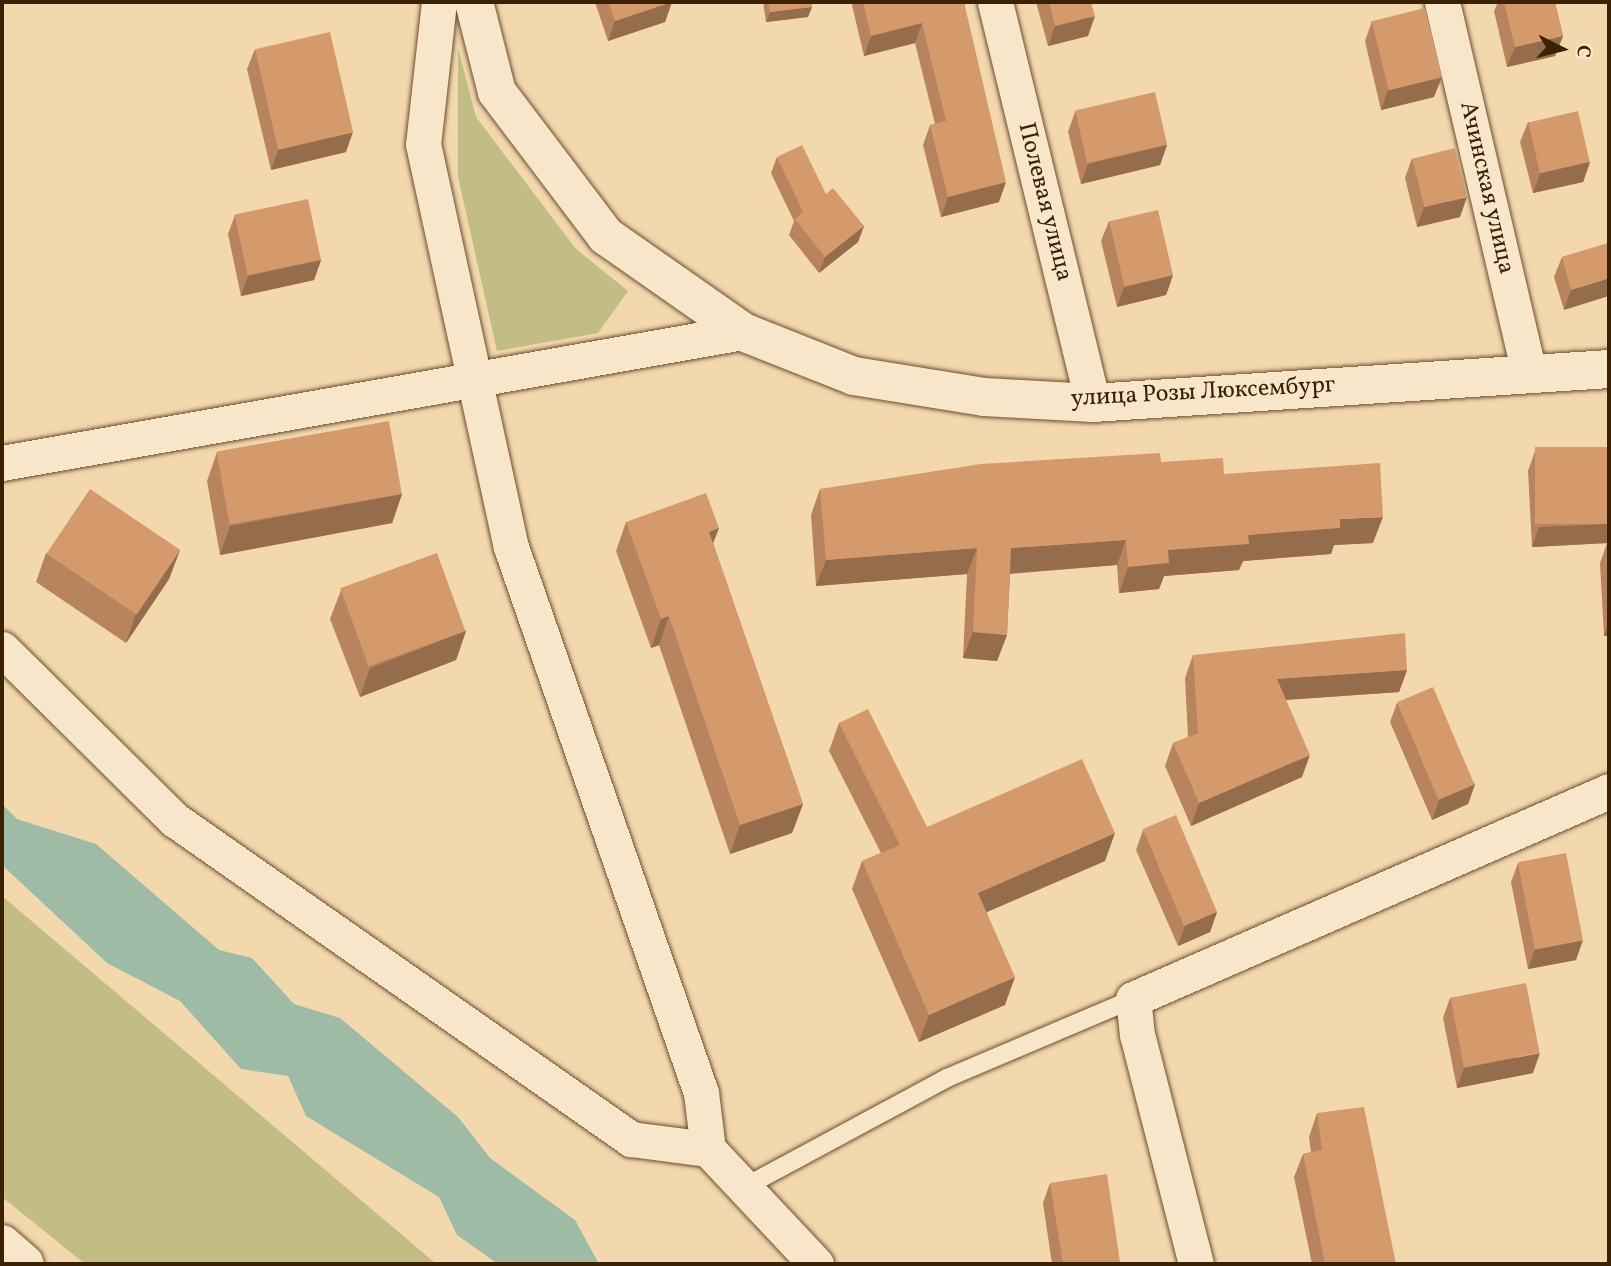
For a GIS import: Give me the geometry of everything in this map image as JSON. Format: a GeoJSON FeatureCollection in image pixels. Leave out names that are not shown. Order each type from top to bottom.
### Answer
{"type":"FeatureCollection","features":[{"type":"Feature","properties":{"kind":"street"},"geometry":{"type":"LineString","coordinates":[[439,2],[423,144],[511,547],[701,1093],[708,1149],[741,1189],[816,1264]]}},
{"type":"Feature","properties":{"kind":"street","name":"улица Розы Люксембург"},"geometry":{"type":"LineString","coordinates":[[474,2],[497,92],[606,236],[743,332],[854,376],[984,397],[1093,403],[1609,369]]}},
{"type":"Feature","properties":{"kind":"street","name":"Полевая улица"},"geometry":{"type":"LineString","coordinates":[[995,2],[1093,403]]}},
{"type":"Feature","properties":{"kind":"street","name":"Ачинская улица"},"geometry":{"type":"LineString","coordinates":[[1442,2],[1529,374]]}},
{"type":"Feature","properties":{"kind":"street"},"geometry":{"type":"LineString","coordinates":[[2,463],[473,382],[743,332]]}},
{"type":"Feature","properties":{"kind":"street"},"geometry":{"type":"LineString","coordinates":[[2,649],[175,820],[631,1139],[708,1149]]}},
{"type":"Feature","properties":{"kind":"street"},"geometry":{"type":"LineString","coordinates":[[1196,1264],[1136,1034],[1133,999],[1609,791]]}},
{"type":"Feature","properties":{"kind":"street"},"geometry":{"type":"LineString","coordinates":[[2,1244],[25,1264]]}},
{"type":"Feature","properties":{"kind":"lane"},"geometry":{"type":"LineString","coordinates":[[741,1189],[947,1078],[1133,999]]}},
{"type":"Feature","properties":{"kind":"shaded area"},"geometry":{"type":"Polygon","coordinates":[[[458,48],[476,117],[576,249],[628,291],[598,333],[497,351],[458,177],[458,48]]]}},
{"type":"Feature","properties":{"kind":"shaded area"},"geometry":{"type":"Polygon","coordinates":[[[2,804],[17,819],[96,844],[219,950],[252,958],[294,1004],[340,1018],[458,1117],[490,1158],[575,1220],[599,1264],[498,1264],[457,1235],[439,1197],[306,1116],[288,1076],[241,1069],[180,1001],[107,963],[2,865],[2,804]]]}},
{"type":"Feature","properties":{"kind":"shaded area"},"geometry":{"type":"Polygon","coordinates":[[[2,896],[434,1262],[85,1264],[2,1197],[2,896]]]}},
{"type":"Feature","properties":{"kind":"building"},"geometry":{"type":"Polygon","coordinates":[[[608,2],[672,2],[615,21],[608,2]]]}},
{"type":"Feature","properties":{"kind":"building"},"geometry":{"type":"Polygon","coordinates":[[[768,2],[811,2],[812,7],[770,12],[768,2]]]}},
{"type":"Feature","properties":{"kind":"building"},"geometry":{"type":"Polygon","coordinates":[[[863,2],[964,2],[1006,182],[948,197],[930,125],[946,121],[922,23],[871,36],[863,2]]]}},
{"type":"Feature","properties":{"kind":"building"},"geometry":{"type":"Polygon","coordinates":[[[1049,2],[1091,2],[1095,16],[1055,26],[1049,2]]]}},
{"type":"Feature","properties":{"kind":"building"},"geometry":{"type":"Polygon","coordinates":[[[1504,2],[1555,2],[1563,36],[1515,47],[1504,2]]]}},
{"type":"Feature","properties":{"kind":"building"},"geometry":{"type":"Polygon","coordinates":[[[1425,8],[1442,77],[1389,90],[1372,21],[1425,8]]]}},
{"type":"Feature","properties":{"kind":"building"},"geometry":{"type":"Polygon","coordinates":[[[330,32],[353,132],[278,150],[255,49],[330,32]]]}},
{"type":"Feature","properties":{"kind":"building"},"geometry":{"type":"Polygon","coordinates":[[[1155,92],[1167,145],[1087,163],[1075,110],[1155,92]]]}},
{"type":"Feature","properties":{"kind":"building"},"geometry":{"type":"Polygon","coordinates":[[[1578,111],[1590,162],[1540,173],[1528,122],[1578,111]]]}},
{"type":"Feature","properties":{"kind":"building"},"geometry":{"type":"Polygon","coordinates":[[[802,145],[826,194],[833,188],[864,226],[825,257],[795,219],[803,212],[777,157],[802,145]]]}},
{"type":"Feature","properties":{"kind":"building"},"geometry":{"type":"Polygon","coordinates":[[[1455,148],[1467,197],[1424,207],[1412,159],[1455,148]]]}},
{"type":"Feature","properties":{"kind":"building"},"geometry":{"type":"Polygon","coordinates":[[[308,199],[321,260],[248,275],[235,215],[308,199]]]}},
{"type":"Feature","properties":{"kind":"building"},"geometry":{"type":"Polygon","coordinates":[[[1158,210],[1173,275],[1124,287],[1109,221],[1158,210]]]}},
{"type":"Feature","properties":{"kind":"building"},"geometry":{"type":"Polygon","coordinates":[[[1609,243],[1609,278],[1571,290],[1562,257],[1609,243]]]}},
{"type":"Feature","properties":{"kind":"building"},"geometry":{"type":"Polygon","coordinates":[[[389,421],[402,494],[230,524],[217,451],[389,421]]]}},
{"type":"Feature","properties":{"kind":"building"},"geometry":{"type":"Polygon","coordinates":[[[1535,447],[1609,447],[1609,524],[1535,524],[1535,447]]]}},
{"type":"Feature","properties":{"kind":"building"},"geometry":{"type":"Polygon","coordinates":[[[1160,453],[1161,462],[1223,458],[1224,474],[1380,463],[1383,517],[1340,519],[1340,528],[1248,535],[1249,544],[1168,550],[1169,563],[1128,567],[1126,540],[1011,548],[1007,635],[973,632],[977,548],[826,560],[820,489],[981,464],[1160,453]]]}},
{"type":"Feature","properties":{"kind":"building"},"geometry":{"type":"Polygon","coordinates":[[[90,489],[180,550],[137,615],[46,554],[90,489]]]}},
{"type":"Feature","properties":{"kind":"building"},"geometry":{"type":"Polygon","coordinates":[[[706,493],[719,528],[709,532],[803,804],[740,825],[669,616],[661,619],[626,522],[706,493]]]}},
{"type":"Feature","properties":{"kind":"building"},"geometry":{"type":"Polygon","coordinates":[[[1607,543],[1609,543],[1609,581],[1607,543]]]}},
{"type":"Feature","properties":{"kind":"building"},"geometry":{"type":"Polygon","coordinates":[[[437,553],[465,631],[369,666],[340,588],[437,553]]]}},
{"type":"Feature","properties":{"kind":"building"},"geometry":{"type":"Polygon","coordinates":[[[1405,633],[1407,670],[1277,679],[1310,755],[1199,803],[1173,743],[1198,733],[1193,655],[1405,633]]]}},
{"type":"Feature","properties":{"kind":"building"},"geometry":{"type":"Polygon","coordinates":[[[1433,687],[1474,785],[1439,800],[1397,702],[1433,687]]]}},
{"type":"Feature","properties":{"kind":"building"},"geometry":{"type":"Polygon","coordinates":[[[868,709],[927,827],[1082,759],[1115,833],[978,893],[1015,977],[929,1015],[862,861],[900,845],[839,723],[868,709]]]}},
{"type":"Feature","properties":{"kind":"building"},"geometry":{"type":"Polygon","coordinates":[[[1176,815],[1217,912],[1184,926],[1143,829],[1176,815]]]}},
{"type":"Feature","properties":{"kind":"building"},"geometry":{"type":"Polygon","coordinates":[[[1566,853],[1583,940],[1535,950],[1518,862],[1566,853]]]}},
{"type":"Feature","properties":{"kind":"building"},"geometry":{"type":"Polygon","coordinates":[[[1526,983],[1540,1053],[1464,1067],[1450,998],[1526,983]]]}},
{"type":"Feature","properties":{"kind":"building"},"geometry":{"type":"Polygon","coordinates":[[[1364,1107],[1396,1264],[1325,1264],[1303,1154],[1322,1150],[1317,1113],[1364,1107]]]}},
{"type":"Feature","properties":{"kind":"building"},"geometry":{"type":"Polygon","coordinates":[[[1107,1174],[1120,1262],[1063,1264],[1050,1183],[1107,1174]]]}}]}
